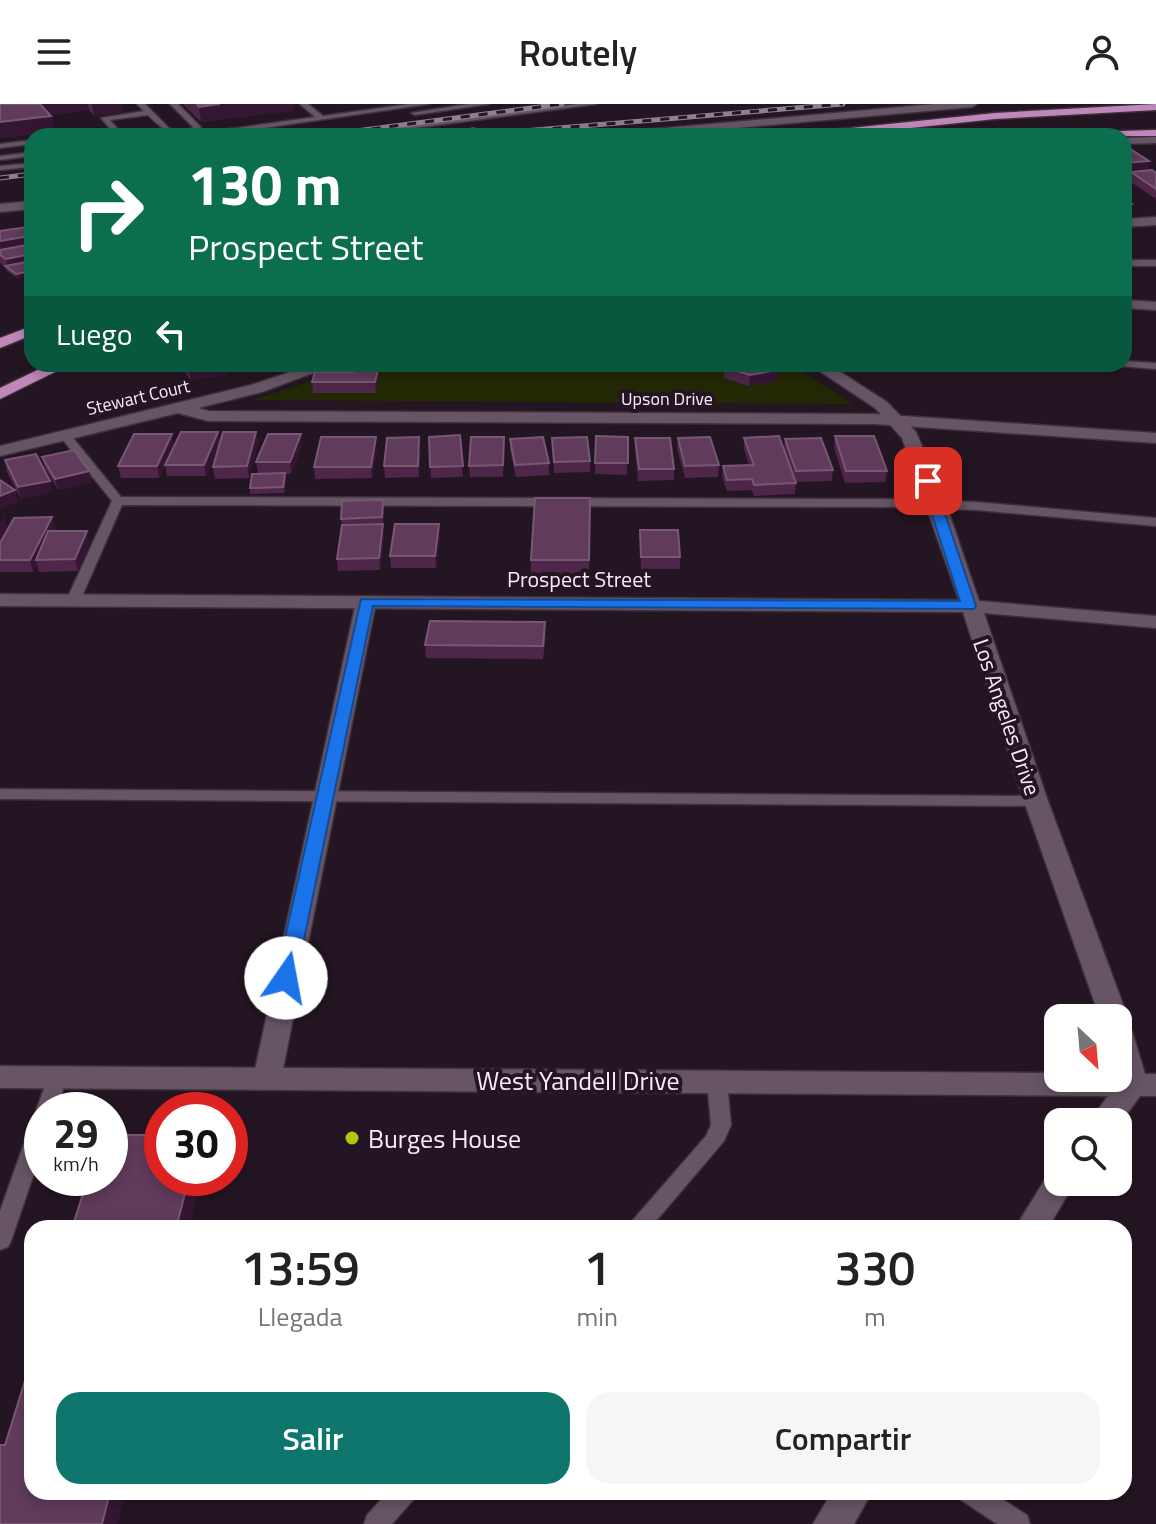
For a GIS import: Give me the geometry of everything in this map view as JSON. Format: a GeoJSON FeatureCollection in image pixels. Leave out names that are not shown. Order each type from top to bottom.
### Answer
{"type":"FeatureCollection","features":[{"type":"Feature","properties":{"kind":"highway"},"geometry":{"type":"LineString","coordinates":[[852,128],[901,117],[1043,104]]}},
{"type":"Feature","properties":{"kind":"highway"},"geometry":{"type":"LineString","coordinates":[[874,128],[995,116],[1156,107]]}},
{"type":"Feature","properties":{"kind":"highway"},"geometry":{"type":"LineString","coordinates":[[1087,128],[1156,121]]}},
{"type":"Feature","properties":{"kind":"highway"},"geometry":{"type":"LineString","coordinates":[[1132,133],[1156,133]]}},
{"type":"Feature","properties":{"kind":"highway"},"geometry":{"type":"LineString","coordinates":[[2,341],[24,333]]}},
{"type":"Feature","properties":{"kind":"highway"},"geometry":{"type":"LineString","coordinates":[[0,377],[24,366]]}},
{"type":"Feature","properties":{"kind":"highway"},"geometry":{"type":"LineString","coordinates":[[0,394],[46,372]]}},
{"type":"Feature","properties":{"kind":"street"},"geometry":{"type":"LineString","coordinates":[[692,128],[972,104]]}},
{"type":"Feature","properties":{"kind":"street"},"geometry":{"type":"LineString","coordinates":[[1132,140],[1156,140]]}},
{"type":"Feature","properties":{"kind":"street"},"geometry":{"type":"LineString","coordinates":[[1132,143],[1156,157]]}},
{"type":"Feature","properties":{"kind":"street"},"geometry":{"type":"LineString","coordinates":[[0,208],[24,206]]}},
{"type":"Feature","properties":{"kind":"street"},"geometry":{"type":"LineString","coordinates":[[1132,222],[1156,221]]}},
{"type":"Feature","properties":{"kind":"street"},"geometry":{"type":"LineString","coordinates":[[1132,304],[1156,306]]}},
{"type":"Feature","properties":{"kind":"street","name":"Stewart Court"},"geometry":{"type":"LineString","coordinates":[[0,451],[256,389],[306,372]]}},
{"type":"Feature","properties":{"kind":"street","name":"Los Angeles Drive"},"geometry":{"type":"LineString","coordinates":[[829,372],[881,405],[910,436],[937,504],[1036,801],[1109,1004]]}},
{"type":"Feature","properties":{"kind":"street","name":"Upson Drive"},"geometry":{"type":"LineString","coordinates":[[179,408],[208,416],[895,419],[1156,438]]}},
{"type":"Feature","properties":{"kind":"street","name":"Prospect Street"},"geometry":{"type":"LineString","coordinates":[[0,600],[969,606],[1156,622]]}},
{"type":"Feature","properties":{"kind":"street"},"geometry":{"type":"LineString","coordinates":[[267,1079],[366,602]]}},
{"type":"Feature","properties":{"kind":"street"},"geometry":{"type":"LineString","coordinates":[[1123,1108],[1148,1089],[1132,1058]]}},
{"type":"Feature","properties":{"kind":"street","name":"West Yandell Drive"},"geometry":{"type":"LineString","coordinates":[[0,1077],[717,1081],[1148,1089]]}},
{"type":"Feature","properties":{"kind":"street"},"geometry":{"type":"LineString","coordinates":[[1036,1220],[1051,1196]]}},
{"type":"Feature","properties":{"kind":"street"},"geometry":{"type":"LineString","coordinates":[[832,1524],[848,1500]]}},
{"type":"Feature","properties":{"kind":"lane"},"geometry":{"type":"LineString","coordinates":[[141,104],[165,128]]}},
{"type":"Feature","properties":{"kind":"lane"},"geometry":{"type":"LineString","coordinates":[[174,104],[196,128]]}},
{"type":"Feature","properties":{"kind":"lane"},"geometry":{"type":"LineString","coordinates":[[304,104],[322,119]]}},
{"type":"Feature","properties":{"kind":"lane"},"geometry":{"type":"LineString","coordinates":[[254,128],[425,104]]}},
{"type":"Feature","properties":{"kind":"lane"},"geometry":{"type":"LineString","coordinates":[[306,128],[485,104]]}},
{"type":"Feature","properties":{"kind":"lane"},"geometry":{"type":"LineString","coordinates":[[401,128],[593,104]]}},
{"type":"Feature","properties":{"kind":"lane"},"geometry":{"type":"LineString","coordinates":[[113,128],[105,118],[149,113]]}},
{"type":"Feature","properties":{"kind":"lane"},"geometry":{"type":"LineString","coordinates":[[0,146],[24,143]]}},
{"type":"Feature","properties":{"kind":"lane"},"geometry":{"type":"LineString","coordinates":[[0,158],[24,155]]}},
{"type":"Feature","properties":{"kind":"lane"},"geometry":{"type":"LineString","coordinates":[[0,168],[24,167]]}},
{"type":"Feature","properties":{"kind":"lane"},"geometry":{"type":"LineString","coordinates":[[1132,178],[1156,177]]}},
{"type":"Feature","properties":{"kind":"lane"},"geometry":{"type":"LineString","coordinates":[[1132,263],[1156,263]]}},
{"type":"Feature","properties":{"kind":"lane"},"geometry":{"type":"LineString","coordinates":[[1132,365],[1156,366]]}},
{"type":"Feature","properties":{"kind":"lane"},"geometry":{"type":"LineString","coordinates":[[65,435],[118,501]]}},
{"type":"Feature","properties":{"kind":"lane"},"geometry":{"type":"LineString","coordinates":[[118,501],[937,504],[1156,522]]}},
{"type":"Feature","properties":{"kind":"lane"},"geometry":{"type":"LineString","coordinates":[[73,601],[118,501]]}},
{"type":"Feature","properties":{"kind":"lane"},"geometry":{"type":"LineString","coordinates":[[0,794],[1036,801]]}},
{"type":"Feature","properties":{"kind":"lane"},"geometry":{"type":"LineString","coordinates":[[52,1092],[57,1078]]}},
{"type":"Feature","properties":{"kind":"lane"},"geometry":{"type":"LineString","coordinates":[[644,1220],[714,1141],[721,1125],[717,1081]]}},
{"type":"Feature","properties":{"kind":"lane"},"geometry":{"type":"LineString","coordinates":[[0,1241],[24,1172]]}},
{"type":"Feature","properties":{"kind":"lane"},"geometry":{"type":"LineString","coordinates":[[376,1524],[397,1500]]}},
{"type":"Feature","properties":{"kind":"lane"},"geometry":{"type":"LineString","coordinates":[[982,1500],[1018,1524]]}},
{"type":"Feature","properties":{"kind":"green space"},"geometry":{"type":"Polygon","coordinates":[[[338,372],[803,372],[853,404],[253,400],[338,372]]]}},
{"type":"Feature","properties":{"kind":"building"},"geometry":{"type":"Polygon","coordinates":[[[0,104],[40,104],[51,116],[0,122],[0,104]]]}},
{"type":"Feature","properties":{"kind":"building"},"geometry":{"type":"Polygon","coordinates":[[[1132,150],[1149,161],[1132,162],[1132,150]]]}},
{"type":"Feature","properties":{"kind":"building"},"geometry":{"type":"Polygon","coordinates":[[[1152,170],[1156,173],[1156,189],[1132,173],[1152,170]]]}},
{"type":"Feature","properties":{"kind":"building"},"geometry":{"type":"Polygon","coordinates":[[[24,227],[24,237],[0,241],[0,231],[24,227]]]}},
{"type":"Feature","properties":{"kind":"building"},"geometry":{"type":"Polygon","coordinates":[[[24,246],[24,256],[6,259],[0,255],[0,250],[24,246]]]}},
{"type":"Feature","properties":{"kind":"building"},"geometry":{"type":"Polygon","coordinates":[[[24,262],[24,272],[16,274],[5,266],[24,262]]]}},
{"type":"Feature","properties":{"kind":"building"},"geometry":{"type":"Polygon","coordinates":[[[315,372],[377,372],[375,382],[312,382],[315,372]]]}},
{"type":"Feature","properties":{"kind":"building"},"geometry":{"type":"Polygon","coordinates":[[[181,432],[218,432],[204,465],[165,465],[181,432]]]}},
{"type":"Feature","properties":{"kind":"building"},"geometry":{"type":"Polygon","coordinates":[[[223,432],[256,432],[247,466],[213,467],[223,432]]]}},
{"type":"Feature","properties":{"kind":"building"},"geometry":{"type":"Polygon","coordinates":[[[134,434],[172,434],[157,466],[118,466],[134,434]]]}},
{"type":"Feature","properties":{"kind":"building"},"geometry":{"type":"Polygon","coordinates":[[[268,434],[301,434],[290,462],[256,462],[268,434]]]}},
{"type":"Feature","properties":{"kind":"building"},"geometry":{"type":"Polygon","coordinates":[[[460,435],[463,466],[430,467],[429,437],[460,435]]]}},
{"type":"Feature","properties":{"kind":"building"},"geometry":{"type":"Polygon","coordinates":[[[596,436],[628,437],[628,463],[595,463],[596,436]]]}},
{"type":"Feature","properties":{"kind":"building"},"geometry":{"type":"Polygon","coordinates":[[[779,436],[796,483],[754,485],[752,479],[727,480],[723,466],[754,465],[744,438],[779,436]]]}},
{"type":"Feature","properties":{"kind":"building"},"geometry":{"type":"Polygon","coordinates":[[[835,436],[874,436],[887,471],[846,471],[835,436]]]}},
{"type":"Feature","properties":{"kind":"building"},"geometry":{"type":"Polygon","coordinates":[[[321,437],[376,437],[371,467],[314,467],[321,437]]]}},
{"type":"Feature","properties":{"kind":"building"},"geometry":{"type":"Polygon","coordinates":[[[419,437],[418,466],[384,466],[387,438],[419,437]]]}},
{"type":"Feature","properties":{"kind":"building"},"geometry":{"type":"Polygon","coordinates":[[[471,437],[504,437],[503,465],[469,466],[471,437]]]}},
{"type":"Feature","properties":{"kind":"building"},"geometry":{"type":"Polygon","coordinates":[[[543,437],[549,463],[515,465],[510,439],[543,437]]]}},
{"type":"Feature","properties":{"kind":"building"},"geometry":{"type":"Polygon","coordinates":[[[587,437],[590,461],[554,462],[552,438],[587,437]]]}},
{"type":"Feature","properties":{"kind":"building"},"geometry":{"type":"Polygon","coordinates":[[[710,437],[719,465],[685,466],[678,438],[710,437]]]}},
{"type":"Feature","properties":{"kind":"building"},"geometry":{"type":"Polygon","coordinates":[[[635,438],[670,438],[674,469],[639,469],[635,438]]]}},
{"type":"Feature","properties":{"kind":"building"},"geometry":{"type":"Polygon","coordinates":[[[821,438],[833,470],[796,471],[785,439],[821,438]]]}},
{"type":"Feature","properties":{"kind":"building"},"geometry":{"type":"Polygon","coordinates":[[[74,450],[89,471],[55,479],[42,457],[74,450]]]}},
{"type":"Feature","properties":{"kind":"building"},"geometry":{"type":"Polygon","coordinates":[[[36,454],[50,481],[18,487],[5,460],[36,454]]]}},
{"type":"Feature","properties":{"kind":"building"},"geometry":{"type":"Polygon","coordinates":[[[285,473],[283,487],[250,488],[252,474],[285,473]]]}},
{"type":"Feature","properties":{"kind":"building"},"geometry":{"type":"Polygon","coordinates":[[[0,480],[15,490],[0,496],[0,480]]]}},
{"type":"Feature","properties":{"kind":"building"},"geometry":{"type":"Polygon","coordinates":[[[535,498],[590,498],[589,560],[531,560],[535,498]]]}},
{"type":"Feature","properties":{"kind":"building"},"geometry":{"type":"Polygon","coordinates":[[[383,500],[382,517],[341,519],[342,501],[383,500]]]}},
{"type":"Feature","properties":{"kind":"building"},"geometry":{"type":"Polygon","coordinates":[[[52,517],[30,560],[0,560],[0,543],[14,518],[52,517]]]}},
{"type":"Feature","properties":{"kind":"building"},"geometry":{"type":"Polygon","coordinates":[[[383,524],[379,558],[337,559],[342,525],[383,524]]]}},
{"type":"Feature","properties":{"kind":"building"},"geometry":{"type":"Polygon","coordinates":[[[395,524],[439,524],[435,556],[390,556],[395,524]]]}},
{"type":"Feature","properties":{"kind":"building"},"geometry":{"type":"Polygon","coordinates":[[[640,530],[678,530],[680,557],[641,557],[640,530]]]}},
{"type":"Feature","properties":{"kind":"building"},"geometry":{"type":"Polygon","coordinates":[[[48,531],[87,531],[75,559],[36,560],[48,531]]]}},
{"type":"Feature","properties":{"kind":"building"},"geometry":{"type":"Polygon","coordinates":[[[430,621],[545,622],[543,646],[425,645],[430,621]]]}},
{"type":"Feature","properties":{"kind":"building"},"geometry":{"type":"Polygon","coordinates":[[[128,1135],[144,1135],[144,1196],[184,1196],[178,1220],[75,1220],[82,1196],[128,1196],[128,1135]]]}},
{"type":"Feature","properties":{"kind":"building"},"geometry":{"type":"Polygon","coordinates":[[[24,1384],[24,1500],[108,1500],[102,1524],[0,1524],[0,1445],[5,1445],[24,1384]]]}},
{"type":"Feature","properties":{"kind":"railway"},"geometry":{"type":"LineString","coordinates":[[379,128],[562,104]]}},
{"type":"Feature","properties":{"kind":"railway"},"geometry":{"type":"LineString","coordinates":[[558,128],[843,104]]}},
{"type":"Feature","properties":{"kind":"railway"},"geometry":{"type":"LineString","coordinates":[[0,178],[24,175]]}},
{"type":"Feature","properties":{"kind":"place","name":"Burges House"},"geometry":{"type":"Point","coordinates":[352,1138]}},
{"type":"Feature","properties":{"kind":"route"},"geometry":{"type":"LineString","coordinates":[[286,978],[366,602],[969,606],[928,481]]}}]}
